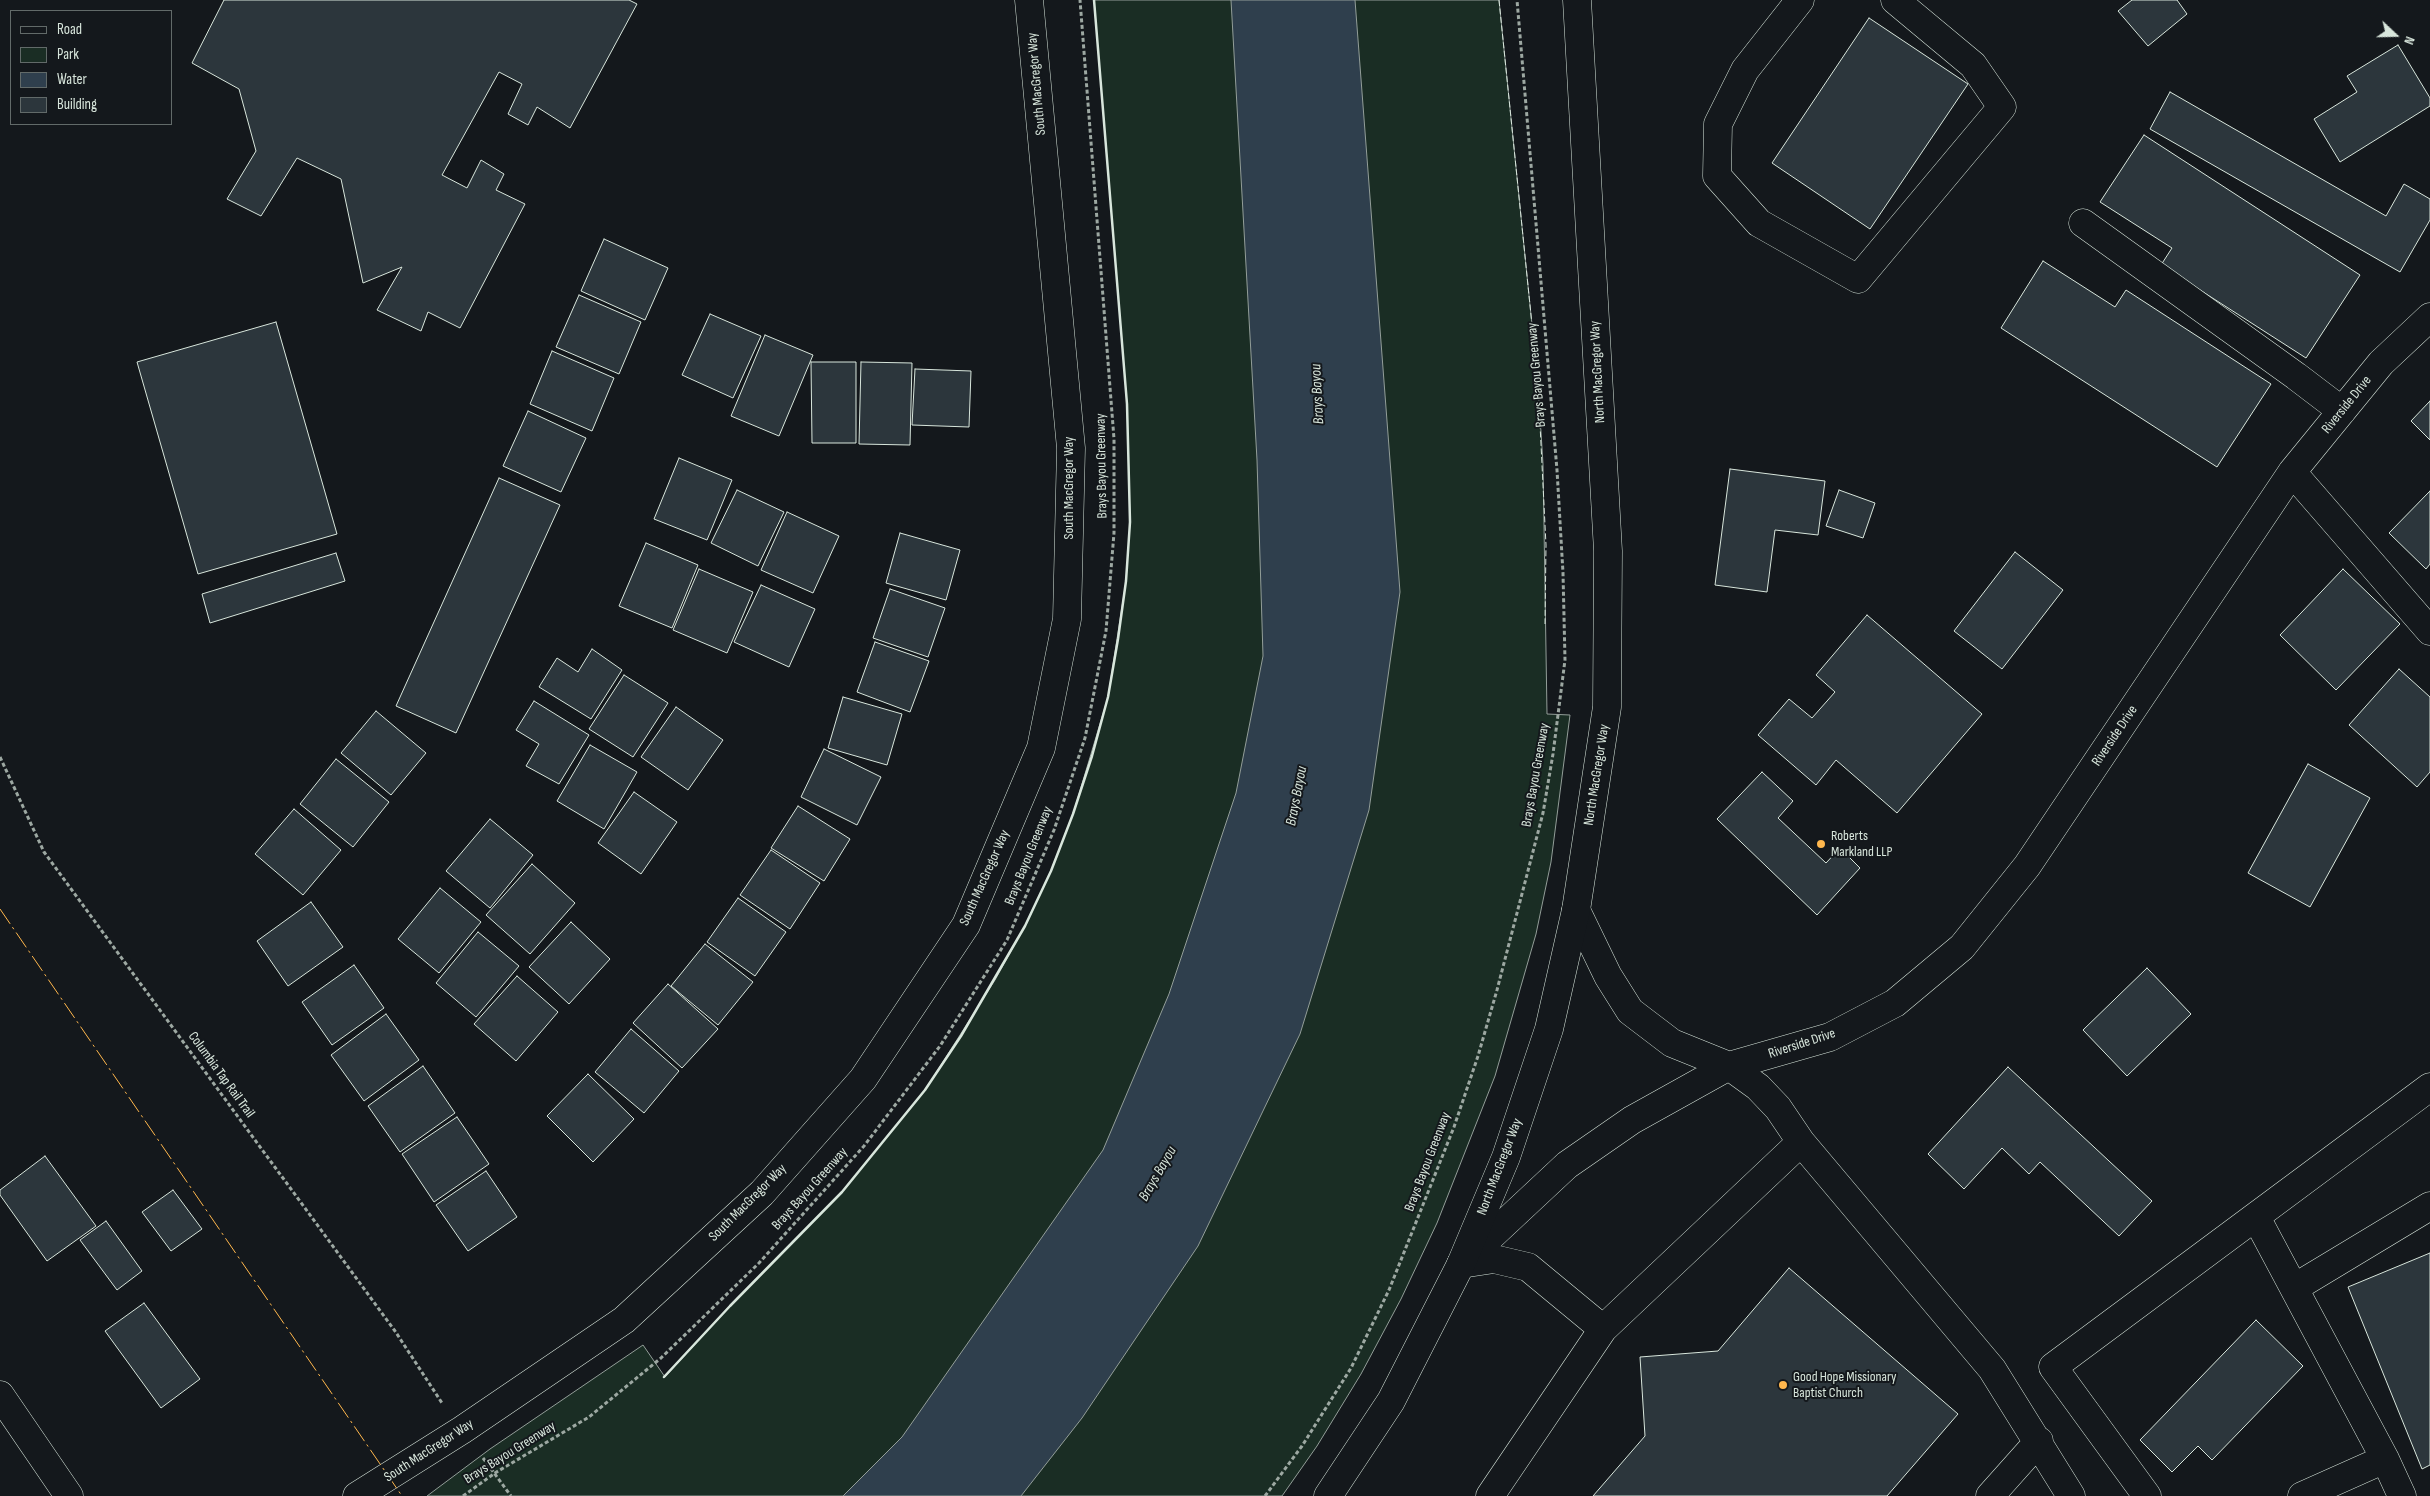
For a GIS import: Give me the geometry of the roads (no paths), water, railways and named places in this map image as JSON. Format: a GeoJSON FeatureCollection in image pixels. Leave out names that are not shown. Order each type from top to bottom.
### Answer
{"type":"FeatureCollection","features":[{"type":"Feature","properties":{"kind":"main road","name":"South MacGregor Way"},"geometry":{"type":"LineString","coordinates":[[357,1496],[462,1430],[624,1320],[762,1194],[863,1080],[966,925],[1041,748],[1067,619],[1071,448],[1029,0]]}},
{"type":"Feature","properties":{"kind":"main road","name":"North MacGregor Way"},"geometry":{"type":"LineString","coordinates":[[1328,1496],[1391,1401],[1460,1264],[1506,1157],[1548,1029],[1576,910],[1607,707],[1608,561],[1577,0]]}},
{"type":"Feature","properties":{"kind":"main road"},"geometry":{"type":"LineString","coordinates":[[1800,0],[1745,70],[1718,124],[1717,176],[1758,224],[1858,278],[2002,107],[1973,65],[1894,0]]}},
{"type":"Feature","properties":{"kind":"main road"},"geometry":{"type":"LineString","coordinates":[[2083,223],[2342,411]]}},
{"type":"Feature","properties":{"kind":"main road","name":"Riverside Drive"},"geometry":{"type":"LineString","coordinates":[[1460,1264],[1567,1165],[1632,1120],[1729,1066],[1830,1037],[1895,1003],[1962,947],[2027,866],[2292,472],[2381,363],[2430,317]]}},
{"type":"Feature","properties":{"kind":"main road"},"geometry":{"type":"LineString","coordinates":[[2292,472],[2430,631]]}},
{"type":"Feature","properties":{"kind":"main road"},"geometry":{"type":"LineString","coordinates":[[1576,910],[1608,976],[1630,1011],[1672,1043],[1729,1066],[1758,1087],[1778,1108],[1801,1142],[1992,1369],[2039,1441],[2071,1496]]}},
{"type":"Feature","properties":{"kind":"main road"},"geometry":{"type":"LineString","coordinates":[[2147,1496],[2053,1367],[2430,1087]]}},
{"type":"Feature","properties":{"kind":"main road"},"geometry":{"type":"LineString","coordinates":[[1490,1496],[1603,1328],[1801,1142]]}},
{"type":"Feature","properties":{"kind":"main road"},"geometry":{"type":"LineString","coordinates":[[2294,1288],[2430,1206]]}},
{"type":"Feature","properties":{"kind":"main road"},"geometry":{"type":"LineString","coordinates":[[2256,1217],[2385,1459],[2402,1496]]}},
{"type":"Feature","properties":{"kind":"main road"},"geometry":{"type":"LineString","coordinates":[[1460,1264],[1494,1259],[1528,1267],[1603,1328]]}},
{"type":"Feature","properties":{"kind":"main road"},"geometry":{"type":"LineString","coordinates":[[0,1396],[69,1496]]}},
{"type":"Feature","properties":{"kind":"main road"},"geometry":{"type":"LineString","coordinates":[[1990,1496],[2039,1441]]}},
{"type":"Feature","properties":{"kind":"main road"},"geometry":{"type":"LineString","coordinates":[[2302,1496],[2385,1459]]}},
{"type":"Feature","properties":{"kind":"water","name":"Brays Bayou"},"geometry":{"type":"Polygon","coordinates":[[[1231,0],[1355,0],[1400,592],[1369,810],[1300,1034],[1198,1246],[1082,1418],[1021,1496],[843,1496],[902,1437],[1103,1150],[1169,994],[1236,793],[1263,656],[1257,460],[1231,0]]]}},
{"type":"Feature","properties":{"kind":"place","name":"Roberts Markland LLP"},"geometry":{"type":"Point","coordinates":[1821,844]}},
{"type":"Feature","properties":{"kind":"place","name":"Good Hope Missionary Baptist Church"},"geometry":{"type":"Point","coordinates":[1783,1385]}}]}
